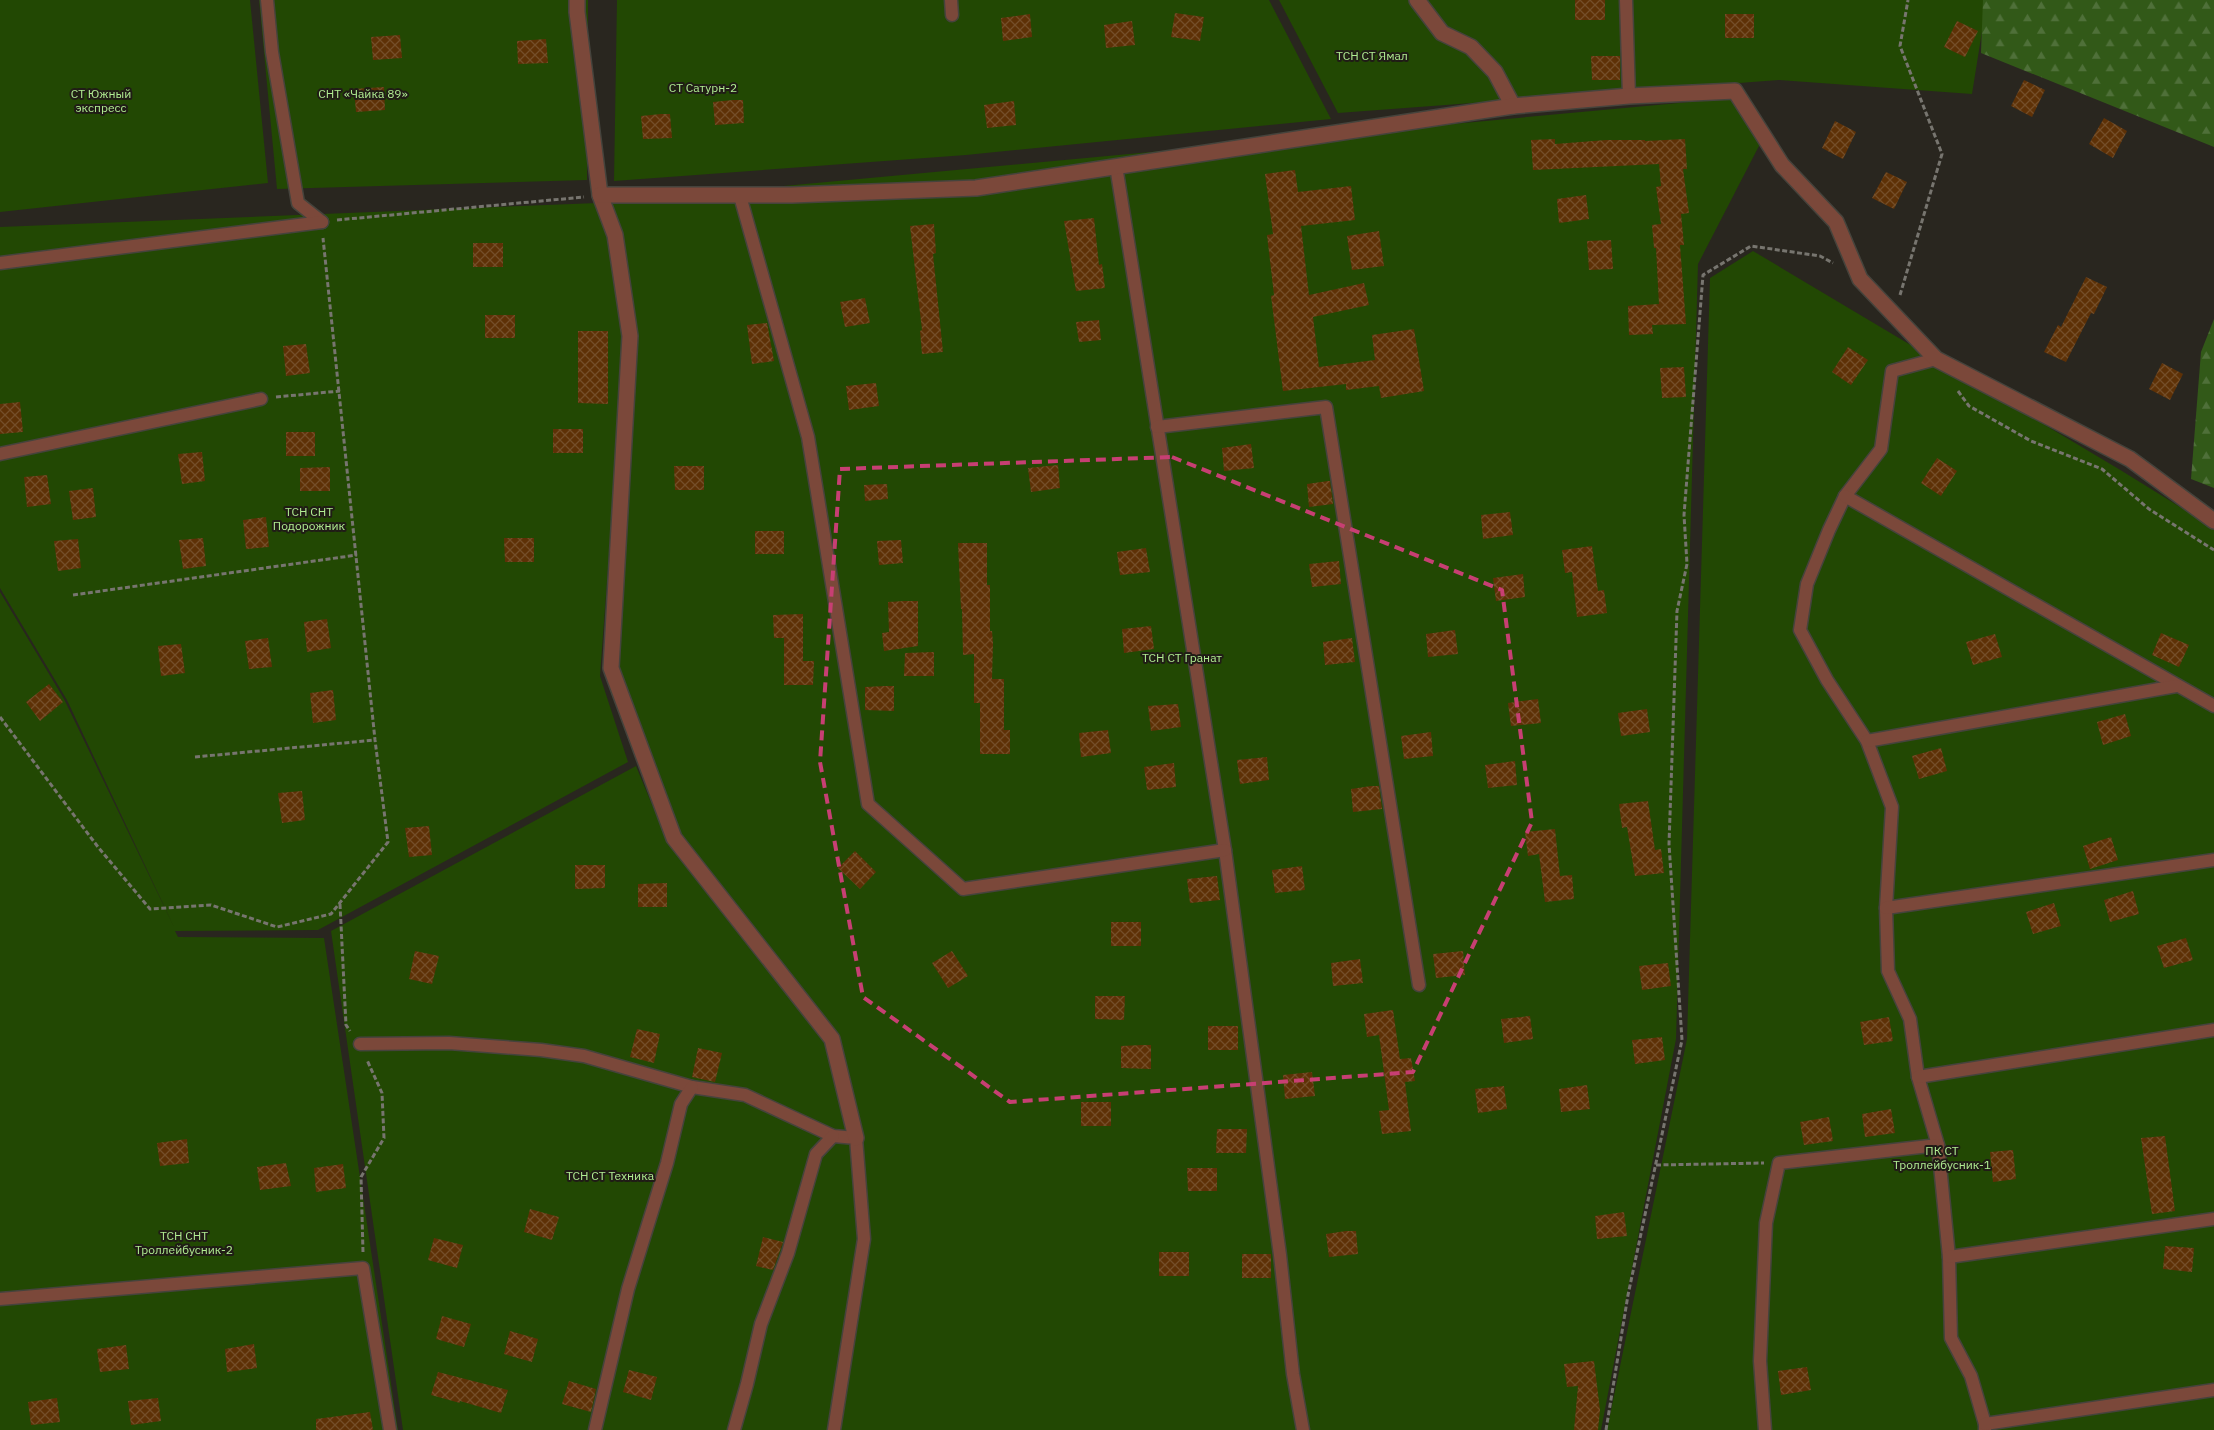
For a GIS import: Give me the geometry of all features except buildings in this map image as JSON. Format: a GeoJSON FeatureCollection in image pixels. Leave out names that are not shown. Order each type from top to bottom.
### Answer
{"type":"FeatureCollection","features":[{"type":"Feature","properties":{"kind":"street"},"geometry":{"type":"LineString","coordinates":[[577,0],[600,195],[614,235],[630,336],[610,668],[674,838],[832,1039],[856,1138]]}},
{"type":"Feature","properties":{"kind":"street"},"geometry":{"type":"LineString","coordinates":[[1417,0],[1442,33],[1471,47],[1495,72],[1513,106]]}},
{"type":"Feature","properties":{"kind":"street"},"geometry":{"type":"LineString","coordinates":[[600,195],[740,196],[976,188],[1513,106],[1629,96],[1735,91],[1782,166],[1836,222],[1860,279],[1936,359],[2130,459],[2214,521]]}},
{"type":"Feature","properties":{"kind":"lane"},"geometry":{"type":"LineString","coordinates":[[267,0],[272,52],[298,204],[322,222]]}},
{"type":"Feature","properties":{"kind":"lane"},"geometry":{"type":"LineString","coordinates":[[951,0],[952,15]]}},
{"type":"Feature","properties":{"kind":"lane"},"geometry":{"type":"LineString","coordinates":[[1626,0],[1629,96]]}},
{"type":"Feature","properties":{"kind":"lane"},"geometry":{"type":"LineString","coordinates":[[1116,166],[1226,850],[1280,1255],[1293,1374],[1303,1430]]}},
{"type":"Feature","properties":{"kind":"lane"},"geometry":{"type":"LineString","coordinates":[[740,196],[808,437],[868,804],[963,889],[1226,850]]}},
{"type":"Feature","properties":{"kind":"lane"},"geometry":{"type":"LineString","coordinates":[[0,263],[322,222]]}},
{"type":"Feature","properties":{"kind":"lane"},"geometry":{"type":"LineString","coordinates":[[1936,359],[1892,371],[1881,449],[1845,496],[1807,584],[1800,630],[1827,680],[1867,741],[1892,808],[1886,908],[1888,971],[1910,1019],[1918,1077],[1938,1145],[1949,1257],[1951,1338],[1971,1376],[1985,1427],[2214,1390]]}},
{"type":"Feature","properties":{"kind":"lane"},"geometry":{"type":"LineString","coordinates":[[0,454],[262,399]]}},
{"type":"Feature","properties":{"kind":"lane"},"geometry":{"type":"LineString","coordinates":[[1157,427],[1326,406],[1419,985]]}},
{"type":"Feature","properties":{"kind":"lane"},"geometry":{"type":"LineString","coordinates":[[1845,496],[2214,706]]}},
{"type":"Feature","properties":{"kind":"lane"},"geometry":{"type":"LineString","coordinates":[[1867,741],[2176,686]]}},
{"type":"Feature","properties":{"kind":"lane"},"geometry":{"type":"LineString","coordinates":[[1886,908],[2214,860]]}},
{"type":"Feature","properties":{"kind":"lane"},"geometry":{"type":"LineString","coordinates":[[1918,1077],[2214,1030]]}},
{"type":"Feature","properties":{"kind":"lane"},"geometry":{"type":"LineString","coordinates":[[360,1044],[449,1043],[541,1050],[584,1056],[692,1087],[745,1095],[833,1136],[856,1138],[864,1239],[834,1430]]}},
{"type":"Feature","properties":{"kind":"lane"},"geometry":{"type":"LineString","coordinates":[[595,1430],[628,1289],[667,1163],[682,1104],[692,1087]]}},
{"type":"Feature","properties":{"kind":"lane"},"geometry":{"type":"LineString","coordinates":[[734,1430],[761,1324],[788,1253],[816,1154],[833,1136]]}},
{"type":"Feature","properties":{"kind":"lane"},"geometry":{"type":"LineString","coordinates":[[1765,1430],[1760,1361],[1766,1223],[1779,1163],[1938,1145]]}},
{"type":"Feature","properties":{"kind":"lane"},"geometry":{"type":"LineString","coordinates":[[1949,1257],[2214,1219]]}},
{"type":"Feature","properties":{"kind":"lane"},"geometry":{"type":"LineString","coordinates":[[0,1299],[363,1268],[390,1430]]}},
{"type":"Feature","properties":{"kind":"path"},"geometry":{"type":"LineString","coordinates":[[1894,315],[1942,154],[1900,46],[1908,0]]}},
{"type":"Feature","properties":{"kind":"path"},"geometry":{"type":"LineString","coordinates":[[0,717],[98,847],[150,909],[211,905],[277,927],[331,914],[388,842],[375,740],[322,222],[600,195]]}},
{"type":"Feature","properties":{"kind":"path"},"geometry":{"type":"LineString","coordinates":[[1606,1430],[1628,1295],[1682,1040],[1669,844],[1677,611],[1687,564],[1684,515],[1703,275],[1751,246],[1820,256],[1860,279]]}},
{"type":"Feature","properties":{"kind":"path"},"geometry":{"type":"LineString","coordinates":[[1958,390],[1969,406],[2031,441],[2102,469],[2149,509],[2214,550]]}},
{"type":"Feature","properties":{"kind":"path"},"geometry":{"type":"LineString","coordinates":[[262,399],[340,391]]}},
{"type":"Feature","properties":{"kind":"path"},"geometry":{"type":"LineString","coordinates":[[73,595],[357,555]]}},
{"type":"Feature","properties":{"kind":"path"},"geometry":{"type":"LineString","coordinates":[[195,757],[375,740]]}},
{"type":"Feature","properties":{"kind":"path"},"geometry":{"type":"LineString","coordinates":[[340,903],[346,1025],[360,1044],[382,1093],[384,1138],[361,1177],[363,1268]]}},
{"type":"Feature","properties":{"kind":"path"},"geometry":{"type":"LineString","coordinates":[[1656,1165],[1779,1163]]}},
{"type":"Feature","properties":{"kind":"highlighted area"},"geometry":{"type":"Polygon","coordinates":[[[1172,457],[1502,590],[1532,822],[1413,1072],[1010,1102],[863,997],[820,762],[840,469],[1172,457]]]}},
{"type":"Feature","properties":{"kind":"green space","name":"СТ Южный экспресс"},"geometry":{"type":"Polygon","coordinates":[[[0,0],[250,0],[268,183],[0,212],[0,0]]]}},
{"type":"Feature","properties":{"kind":"green space","name":"СНТ «Чайка 89»"},"geometry":{"type":"Polygon","coordinates":[[[259,0],[588,0],[587,180],[277,189],[259,0]]]}},
{"type":"Feature","properties":{"kind":"green space","name":"СТ Сатурн-2"},"geometry":{"type":"Polygon","coordinates":[[[617,0],[1269,0],[1331,119],[966,155],[614,181],[617,0]]]}},
{"type":"Feature","properties":{"kind":"green space","name":"ТСН СТ Ямал"},"geometry":{"type":"Polygon","coordinates":[[[1279,0],[1987,0],[1972,94],[1779,80],[1338,113],[1279,0]]]}},
{"type":"Feature","properties":{"kind":"green space"},"geometry":{"type":"Polygon","coordinates":[[[1983,0],[2214,0],[2214,147],[1981,53],[1983,0]]]}},
{"type":"Feature","properties":{"kind":"green space","name":"ТСН СТ Гранат"},"geometry":{"type":"Polygon","coordinates":[[[1733,98],[1760,144],[1698,264],[1676,1039],[1601,1430],[840,1430],[869,1236],[839,1037],[679,833],[616,668],[636,336],[610,202],[1733,98]]]}},
{"type":"Feature","properties":{"kind":"green space","name":"ТСН СНТ Подорожник"},"geometry":{"type":"Polygon","coordinates":[[[598,203],[609,238],[625,337],[600,676],[628,762],[318,930],[175,931],[178,937],[324,938],[398,1430],[0,1430],[0,592],[64,699],[175,929],[67,700],[0,588],[0,227],[598,203]]]}},
{"type":"Feature","properties":{"kind":"green space","name":"ПК СТ Троллейбусник-1"},"geometry":{"type":"Polygon","coordinates":[[[1753,251],[2214,528],[2214,1430],[1607,1430],[1687,1039],[1710,278],[1753,251]]]}},
{"type":"Feature","properties":{"kind":"green space"},"geometry":{"type":"Polygon","coordinates":[[[2214,319],[2214,488],[2191,479],[2201,352],[2214,319]]]}},
{"type":"Feature","properties":{"kind":"green space","name":"ТСН СТ Техника"},"geometry":{"type":"Polygon","coordinates":[[[636,766],[665,836],[823,1039],[849,1133],[859,1241],[827,1430],[403,1430],[331,931],[636,766]]]}},
{"type":"Feature","properties":{"kind":"park label","name":"ТСН СНТ Троллейбусник-2"},"geometry":{"type":"Point","coordinates":[184,1242]}}]}
